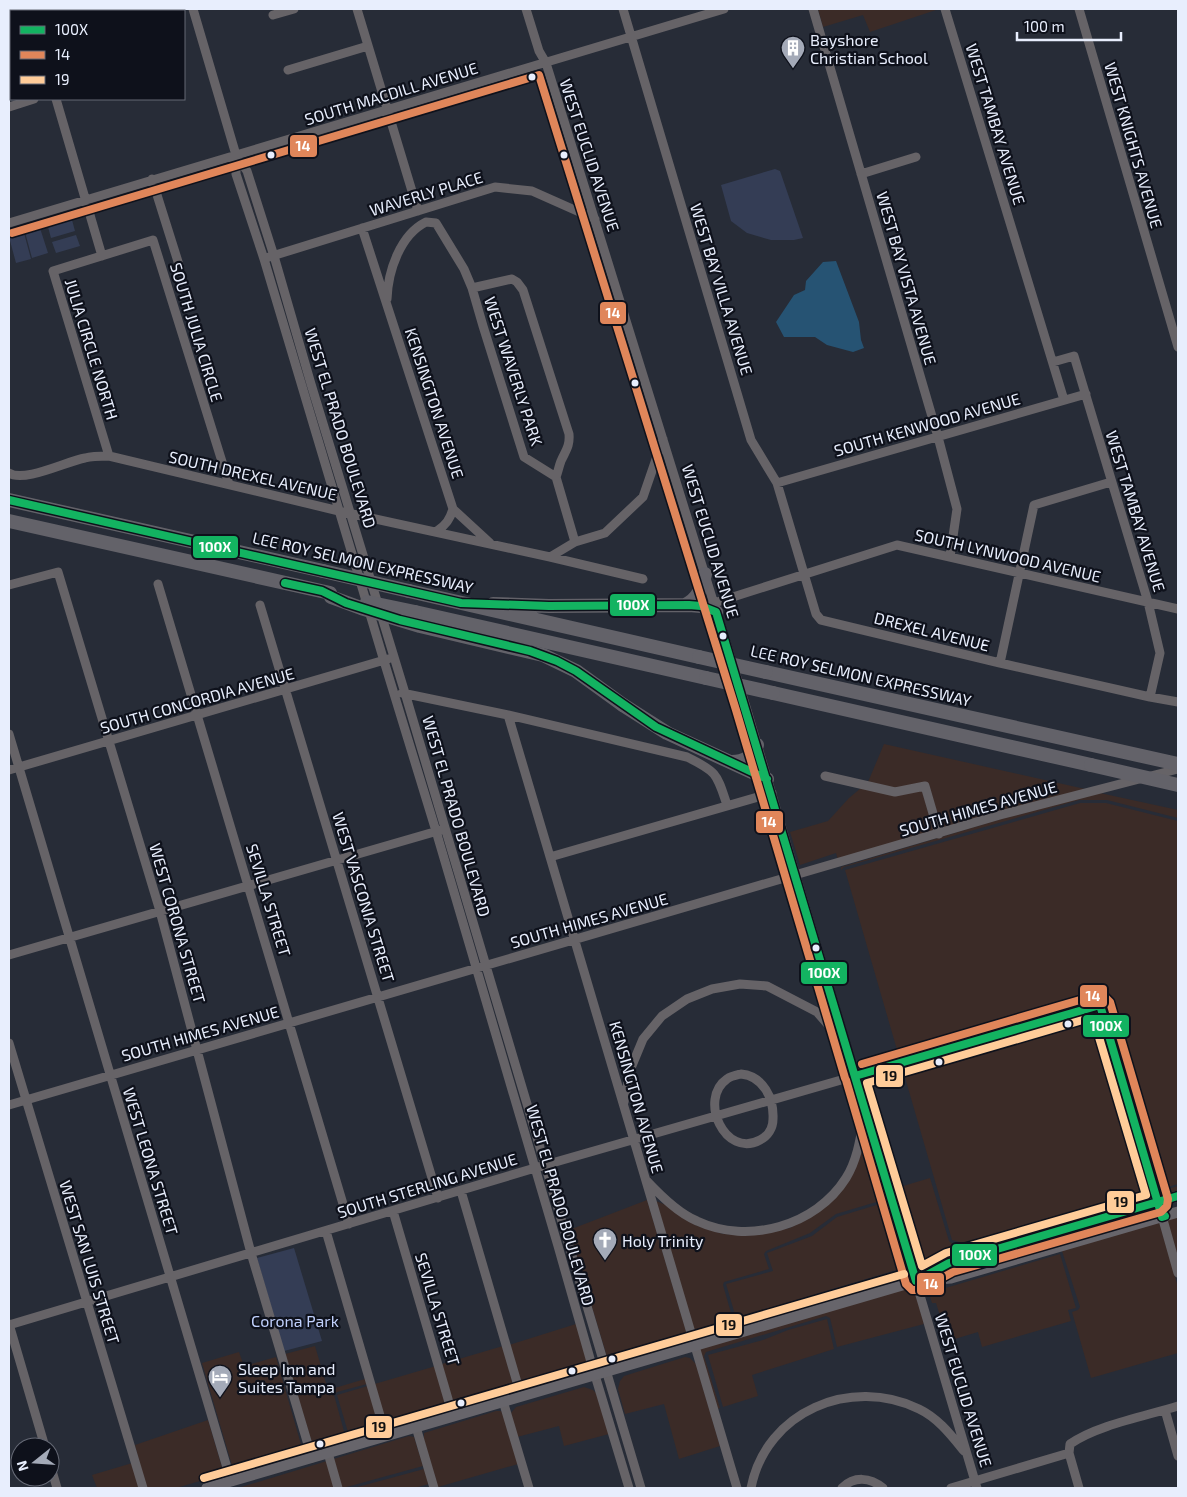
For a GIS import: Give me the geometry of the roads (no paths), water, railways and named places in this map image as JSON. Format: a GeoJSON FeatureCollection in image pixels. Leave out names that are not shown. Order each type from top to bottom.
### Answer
{"type":"FeatureCollection","features":[{"type":"Feature","properties":{"kind":"highway","name":"LEE ROY SELMON EXPRESSWAY"},"geometry":{"type":"LineString","coordinates":[[9,500],[1178,764]]}},
{"type":"Feature","properties":{"kind":"highway"},"geometry":{"type":"LineString","coordinates":[[9,521],[1178,785]]}},
{"type":"Feature","properties":{"kind":"highway"},"geometry":{"type":"LineString","coordinates":[[685,605],[697,596],[702,588],[705,574]]}},
{"type":"Feature","properties":{"kind":"highway"},"geometry":{"type":"LineString","coordinates":[[328,594],[361,608],[407,622],[543,655],[576,670],[623,705],[668,733],[767,779]]}},
{"type":"Feature","properties":{"kind":"highway"},"geometry":{"type":"LineString","coordinates":[[461,603],[549,606],[685,605],[715,607]]}},
{"type":"Feature","properties":{"kind":"highway"},"geometry":{"type":"LineString","coordinates":[[732,762],[739,762],[749,758],[757,745]]}},
{"type":"Feature","properties":{"kind":"main road"},"geometry":{"type":"LineString","coordinates":[[916,1281],[949,1263],[1178,1196]]}},
{"type":"Feature","properties":{"kind":"main road"},"geometry":{"type":"LineString","coordinates":[[207,1488],[237,1483],[328,1453],[916,1281],[951,1278],[1178,1212]]}},
{"type":"Feature","properties":{"kind":"street","name":"WEST EL PRADO BOULEVARD"},"geometry":{"type":"LineString","coordinates":[[193,9],[236,155],[236,174],[351,513],[405,693],[440,830],[480,966],[509,1063],[545,1165],[641,1488]]}},
{"type":"Feature","properties":{"kind":"street"},"geometry":{"type":"LineString","coordinates":[[273,15],[294,9]]}},
{"type":"Feature","properties":{"kind":"street"},"geometry":{"type":"LineString","coordinates":[[357,9],[387,110],[420,210],[426,222]]}},
{"type":"Feature","properties":{"kind":"street","name":"WEST EUCLID AVENUE"},"geometry":{"type":"LineString","coordinates":[[526,9],[539,52],[546,63],[595,219],[772,793],[976,1485]]}},
{"type":"Feature","properties":{"kind":"street","name":"WEST BAY VILLA AVENUE"},"geometry":{"type":"LineString","coordinates":[[623,9],[751,440],[777,483],[804,573]]}},
{"type":"Feature","properties":{"kind":"street","name":"SOUTH MACDILL AVENUE"},"geometry":{"type":"LineString","coordinates":[[9,223],[546,63],[710,11],[724,9]]}},
{"type":"Feature","properties":{"kind":"street","name":"WEST BAY VISTA AVENUE"},"geometry":{"type":"LineString","coordinates":[[813,9],[938,437],[957,509],[950,557]]}},
{"type":"Feature","properties":{"kind":"street","name":"WEST TAMBAY AVENUE"},"geometry":{"type":"LineString","coordinates":[[946,9],[1064,400]]}},
{"type":"Feature","properties":{"kind":"street","name":"WEST KNIGHTS AVENUE"},"geometry":{"type":"LineString","coordinates":[[1079,9],[1178,348]]}},
{"type":"Feature","properties":{"kind":"street"},"geometry":{"type":"LineString","coordinates":[[288,70],[368,46]]}},
{"type":"Feature","properties":{"kind":"street"},"geometry":{"type":"LineString","coordinates":[[9,107],[31,100]]}},
{"type":"Feature","properties":{"kind":"street"},"geometry":{"type":"LineString","coordinates":[[56,100],[102,256]]}},
{"type":"Feature","properties":{"kind":"street","name":"WEST EL PRADO BOULEVARD"},"geometry":{"type":"LineString","coordinates":[[236,155],[247,170],[274,256],[339,511],[394,693],[440,830]]}},
{"type":"Feature","properties":{"kind":"street"},"geometry":{"type":"LineString","coordinates":[[861,174],[916,157]]}},
{"type":"Feature","properties":{"kind":"street"},"geometry":{"type":"LineString","coordinates":[[152,179],[180,268]]}},
{"type":"Feature","properties":{"kind":"street","name":"WAVERLY PLACE"},"geometry":{"type":"LineString","coordinates":[[264,259],[495,187],[532,192],[595,219]]}},
{"type":"Feature","properties":{"kind":"street","name":"WEST WAVERLY PARK"},"geometry":{"type":"LineString","coordinates":[[426,222],[436,223],[464,269],[472,288],[524,457],[556,477]]}},
{"type":"Feature","properties":{"kind":"street","name":"KENSINGTON AVENUE"},"geometry":{"type":"LineString","coordinates":[[387,306],[388,284],[397,254],[408,237],[419,225],[426,222]]}},
{"type":"Feature","properties":{"kind":"street","name":"KENSINGTON AVENUE"},"geometry":{"type":"LineString","coordinates":[[362,228],[453,509],[492,545]]}},
{"type":"Feature","properties":{"kind":"street","name":"SOUTH JULIA CIRCLE"},"geometry":{"type":"LineString","coordinates":[[102,256],[153,240],[229,484]]}},
{"type":"Feature","properties":{"kind":"street","name":"JULIA CIRCLE NORTH"},"geometry":{"type":"LineString","coordinates":[[102,256],[53,271],[108,456]]}},
{"type":"Feature","properties":{"kind":"street"},"geometry":{"type":"LineString","coordinates":[[472,288],[512,279],[523,290],[569,434],[570,443],[568,451],[560,462],[556,477],[576,542]]}},
{"type":"Feature","properties":{"kind":"street","name":"WEST TAMBAY AVENUE"},"geometry":{"type":"LineString","coordinates":[[1053,362],[1074,356],[1148,602],[1160,653],[1150,697]]}},
{"type":"Feature","properties":{"kind":"street","name":"SOUTH KENWOOD AVENUE"},"geometry":{"type":"LineString","coordinates":[[777,483],[1086,394]]}},
{"type":"Feature","properties":{"kind":"street"},"geometry":{"type":"LineString","coordinates":[[550,557],[576,542],[605,533],[643,497],[663,439]]}},
{"type":"Feature","properties":{"kind":"street","name":"SOUTH DREXEL AVENUE"},"geometry":{"type":"LineString","coordinates":[[9,473],[13,476],[26,475],[84,458],[108,456],[339,511],[550,557]]}},
{"type":"Feature","properties":{"kind":"street"},"geometry":{"type":"LineString","coordinates":[[1000,663],[1034,505],[1111,482]]}},
{"type":"Feature","properties":{"kind":"street"},"geometry":{"type":"LineString","coordinates":[[436,532],[445,526],[453,509]]}},
{"type":"Feature","properties":{"kind":"street","name":"SOUTH LYNWOOD AVENUE"},"geometry":{"type":"LineString","coordinates":[[804,573],[897,545],[1178,609]]}},
{"type":"Feature","properties":{"kind":"street"},"geometry":{"type":"LineString","coordinates":[[550,557],[642,579]]}},
{"type":"Feature","properties":{"kind":"street","name":"WEST CORONA STREET"},"geometry":{"type":"LineString","coordinates":[[9,585],[58,572],[160,911],[251,1253],[312,1458]]}},
{"type":"Feature","properties":{"kind":"street"},"geometry":{"type":"LineString","coordinates":[[715,607],[804,573]]}},
{"type":"Feature","properties":{"kind":"street","name":"DREXEL AVENUE"},"geometry":{"type":"LineString","coordinates":[[804,573],[813,607],[821,620],[1000,663],[1178,702]]}},
{"type":"Feature","properties":{"kind":"street","name":"SEVILLA STREET"},"geometry":{"type":"LineString","coordinates":[[158,584],[349,1224]]}},
{"type":"Feature","properties":{"kind":"street","name":"WEST VASCONIA STREET"},"geometry":{"type":"LineString","coordinates":[[260,605],[438,1198]]}},
{"type":"Feature","properties":{"kind":"street","name":"SOUTH CONCORDIA AVENUE"},"geometry":{"type":"LineString","coordinates":[[9,770],[394,658]]}},
{"type":"Feature","properties":{"kind":"street"},"geometry":{"type":"LineString","coordinates":[[394,693],[405,693],[508,715],[688,757],[709,769],[718,778],[727,805]]}},
{"type":"Feature","properties":{"kind":"street","name":"KENSINGTON AVENUE"},"geometry":{"type":"LineString","coordinates":[[508,715],[737,1488]]}},
{"type":"Feature","properties":{"kind":"street","name":"WEST LEONA STREET"},"geometry":{"type":"LineString","coordinates":[[9,734],[170,1276],[237,1483]]}},
{"type":"Feature","properties":{"kind":"street","name":"SOUTH HIMES AVENUE"},"geometry":{"type":"LineString","coordinates":[[9,1105],[1000,815],[1178,769]]}},
{"type":"Feature","properties":{"kind":"street"},"geometry":{"type":"LineString","coordinates":[[825,776],[895,792],[925,786],[939,834]]}},
{"type":"Feature","properties":{"kind":"street"},"geometry":{"type":"LineString","coordinates":[[550,857],[772,793]]}},
{"type":"Feature","properties":{"kind":"street"},"geometry":{"type":"LineString","coordinates":[[9,955],[440,830]]}},
{"type":"Feature","properties":{"kind":"street"},"geometry":{"type":"LineString","coordinates":[[623,1105],[631,1068],[643,1039],[662,1016],[687,999],[712,989],[740,984],[767,986],[817,1012],[847,1047]]}},
{"type":"Feature","properties":{"kind":"street","name":"WEST SAN LUIS STREET"},"geometry":{"type":"LineString","coordinates":[[9,1044],[143,1488]]}},
{"type":"Feature","properties":{"kind":"street","name":"WEST EL PRADO BOULEVARD"},"geometry":{"type":"LineString","coordinates":[[509,1063],[535,1169],[594,1375],[629,1488]]}},
{"type":"Feature","properties":{"kind":"street"},"geometry":{"type":"LineString","coordinates":[[741,1074],[749,1074],[762,1084],[773,1109],[772,1127],[764,1138],[751,1144],[732,1140],[723,1131],[717,1117],[715,1096],[720,1086],[728,1078],[741,1074]]}},
{"type":"Feature","properties":{"kind":"street","name":"SOUTH STERLING AVENUE"},"geometry":{"type":"LineString","coordinates":[[9,1325],[545,1165],[855,1076]]}},
{"type":"Feature","properties":{"kind":"street"},"geometry":{"type":"LineString","coordinates":[[645,1179],[662,1197],[697,1221],[724,1230],[748,1232],[790,1225],[828,1199],[846,1177],[856,1154],[865,1110]]}},
{"type":"Feature","properties":{"kind":"street"},"geometry":{"type":"LineString","coordinates":[[461,1191],[521,1396]]}},
{"type":"Feature","properties":{"kind":"street"},"geometry":{"type":"LineString","coordinates":[[1158,1202],[1178,1273]]}},
{"type":"Feature","properties":{"kind":"street","name":"SEVILLA STREET"},"geometry":{"type":"LineString","coordinates":[[393,1211],[454,1416]]}},
{"type":"Feature","properties":{"kind":"street"},"geometry":{"type":"LineString","coordinates":[[326,1231],[386,1436]]}},
{"type":"Feature","properties":{"kind":"street"},"geometry":{"type":"LineString","coordinates":[[558,1246],[569,1243]]}},
{"type":"Feature","properties":{"kind":"street"},"geometry":{"type":"LineString","coordinates":[[9,1325],[42,1437]]}},
{"type":"Feature","properties":{"kind":"street"},"geometry":{"type":"LineString","coordinates":[[751,1488],[762,1457],[780,1432],[804,1413],[831,1400],[862,1395],[892,1399],[921,1410],[946,1428],[970,1462]]}},
{"type":"Feature","properties":{"kind":"street"},"geometry":{"type":"LineString","coordinates":[[504,1401],[529,1488]]}},
{"type":"Feature","properties":{"kind":"street"},"geometry":{"type":"LineString","coordinates":[[1079,1488],[1069,1453],[1070,1444],[1082,1436],[1178,1406]]}},
{"type":"Feature","properties":{"kind":"street"},"geometry":{"type":"LineString","coordinates":[[1165,1410],[1178,1456]]}},
{"type":"Feature","properties":{"kind":"street"},"geometry":{"type":"LineString","coordinates":[[416,1427],[434,1488]]}},
{"type":"Feature","properties":{"kind":"street"},"geometry":{"type":"LineString","coordinates":[[328,1453],[338,1488]]}},
{"type":"Feature","properties":{"kind":"street"},"geometry":{"type":"LineString","coordinates":[[951,1488],[976,1485],[1069,1453]]}},
{"type":"Feature","properties":{"kind":"street"},"geometry":{"type":"LineString","coordinates":[[842,1488],[850,1481],[859,1479],[869,1480],[883,1488]]}},
{"type":"Feature","properties":{"kind":"place","name":"Bayshore Christian School"},"geometry":{"type":"Point","coordinates":[793,69]}},
{"type":"Feature","properties":{"kind":"place","name":"Holy Trinity"},"geometry":{"type":"Point","coordinates":[605,1261]}},
{"type":"Feature","properties":{"kind":"place","name":"Sleep Inn and Suites Tampa"},"geometry":{"type":"Point","coordinates":[220,1398]}},
{"type":"Feature","properties":{"kind":"park label","name":"Corona Park"},"geometry":{"type":"Point","coordinates":[295,1320]}}]}
